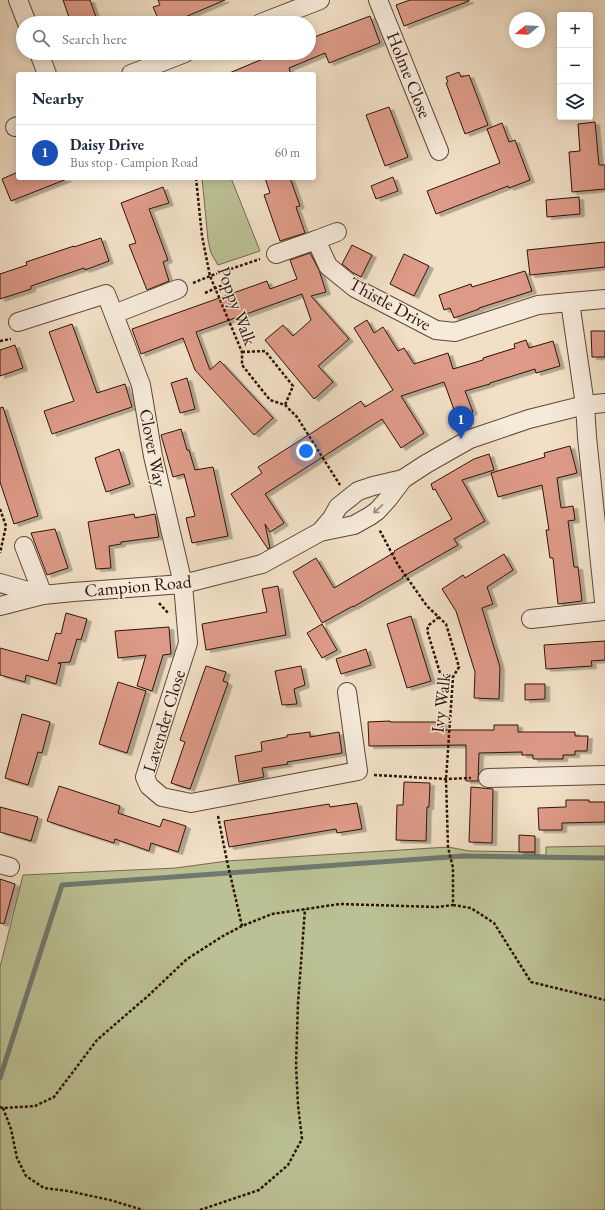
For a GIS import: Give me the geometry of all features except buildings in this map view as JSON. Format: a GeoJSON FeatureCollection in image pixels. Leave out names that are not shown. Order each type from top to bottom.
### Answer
{"type":"FeatureCollection","features":[{"type":"Feature","properties":{"kind":"street"},"geometry":{"type":"LineString","coordinates":[[18,0],[24,16]]}},
{"type":"Feature","properties":{"kind":"street"},"geometry":{"type":"LineString","coordinates":[[279,16],[320,0]]}},
{"type":"Feature","properties":{"kind":"street","name":"Holme Close"},"geometry":{"type":"LineString","coordinates":[[378,0],[439,151]]}},
{"type":"Feature","properties":{"kind":"street"},"geometry":{"type":"LineString","coordinates":[[42,60],[46,72]]}},
{"type":"Feature","properties":{"kind":"street"},"geometry":{"type":"LineString","coordinates":[[136,72],[167,60]]}},
{"type":"Feature","properties":{"kind":"street"},"geometry":{"type":"LineString","coordinates":[[276,254],[337,232]]}},
{"type":"Feature","properties":{"kind":"street","name":"Thistle Drive"},"geometry":{"type":"LineString","coordinates":[[316,240],[328,266],[354,288],[436,330],[455,332],[538,306],[605,299]]}},
{"type":"Feature","properties":{"kind":"street"},"geometry":{"type":"LineString","coordinates":[[114,314],[178,289]]}},
{"type":"Feature","properties":{"kind":"street","name":"Clover Way"},"geometry":{"type":"LineString","coordinates":[[18,322],[106,294],[141,385],[152,456],[182,584]]}},
{"type":"Feature","properties":{"kind":"street"},"geometry":{"type":"LineString","coordinates":[[532,619],[605,611],[585,405],[570,302]]}},
{"type":"Feature","properties":{"kind":"street","name":"Campion Road"},"geometry":{"type":"LineString","coordinates":[[320,532],[332,518],[338,507],[358,491],[403,479],[470,439],[529,419],[585,405],[605,403]]}},
{"type":"Feature","properties":{"kind":"street","name":"Campion Road"},"geometry":{"type":"LineString","coordinates":[[0,606],[43,595],[182,584],[262,564],[320,532],[354,525],[370,516],[388,499],[403,479]]}},
{"type":"Feature","properties":{"kind":"street"},"geometry":{"type":"LineString","coordinates":[[24,546],[43,595]]}},
{"type":"Feature","properties":{"kind":"street","name":"Campion Road"},"geometry":{"type":"LineString","coordinates":[[0,583],[43,595]]}},
{"type":"Feature","properties":{"kind":"street","name":"Lavender Close"},"geometry":{"type":"LineString","coordinates":[[182,584],[188,643],[145,777],[149,786],[162,797],[191,803],[358,771]]}},
{"type":"Feature","properties":{"kind":"street"},"geometry":{"type":"LineString","coordinates":[[347,692],[358,771]]}},
{"type":"Feature","properties":{"kind":"street"},"geometry":{"type":"LineString","coordinates":[[488,778],[605,775]]}},
{"type":"Feature","properties":{"kind":"path","name":"Poppy Walk"},"geometry":{"type":"LineString","coordinates":[[196,180],[202,236],[210,276],[242,352],[242,365],[270,400],[285,405],[297,417],[349,498]]}},
{"type":"Feature","properties":{"kind":"path"},"geometry":{"type":"LineString","coordinates":[[178,289],[210,276],[276,254]]}},
{"type":"Feature","properties":{"kind":"path"},"geometry":{"type":"LineString","coordinates":[[205,292],[227,284]]}},
{"type":"Feature","properties":{"kind":"path"},"geometry":{"type":"LineString","coordinates":[[242,352],[265,352],[293,386],[285,405]]}},
{"type":"Feature","properties":{"kind":"path"},"geometry":{"type":"LineString","coordinates":[[0,509],[6,526],[0,553]]}},
{"type":"Feature","properties":{"kind":"path","name":"Ivy Walk"},"geometry":{"type":"LineString","coordinates":[[370,516],[378,526],[398,565],[427,606],[446,624],[459,667],[453,677],[446,779],[448,847],[453,868],[453,905]]}},
{"type":"Feature","properties":{"kind":"path"},"geometry":{"type":"LineString","coordinates":[[439,617],[429,625],[427,630],[440,673],[453,677]]}},
{"type":"Feature","properties":{"kind":"path"},"geometry":{"type":"LineString","coordinates":[[358,771],[367,774],[446,779],[488,778]]}},
{"type":"Feature","properties":{"kind":"path"},"geometry":{"type":"LineString","coordinates":[[215,799],[232,888],[242,926]]}},
{"type":"Feature","properties":{"kind":"path"},"geometry":{"type":"LineString","coordinates":[[143,1210],[110,1200],[44,1188],[26,1176],[17,1158],[10,1129],[2,1107],[35,1106],[54,1097],[97,1040],[187,959],[222,936],[242,926],[272,914],[340,904],[438,907],[453,905],[471,908],[494,923],[531,982],[605,1000]]}},
{"type":"Feature","properties":{"kind":"path"},"geometry":{"type":"LineString","coordinates":[[200,1210],[260,1190],[288,1165],[302,1139],[296,1065],[298,1002],[305,909]]}},
{"type":"Feature","properties":{"kind":"green space"},"geometry":{"type":"Polygon","coordinates":[[[202,180],[232,180],[260,251],[218,265],[211,253],[208,240],[202,180]]]}},
{"type":"Feature","properties":{"kind":"green space"},"geometry":{"type":"Polygon","coordinates":[[[605,846],[605,1210],[0,1209],[0,967],[23,875],[176,868],[227,861],[448,847],[469,851],[535,852],[535,855],[546,855],[546,847],[605,846]]]}},
{"type":"Feature","properties":{"kind":"waterway"},"geometry":{"type":"LineString","coordinates":[[0,1078],[62,885],[463,856],[605,858]]}},
{"type":"Feature","properties":{"kind":"place","name":"Daisy Drive"},"geometry":{"type":"Point","coordinates":[461,439]}}]}
